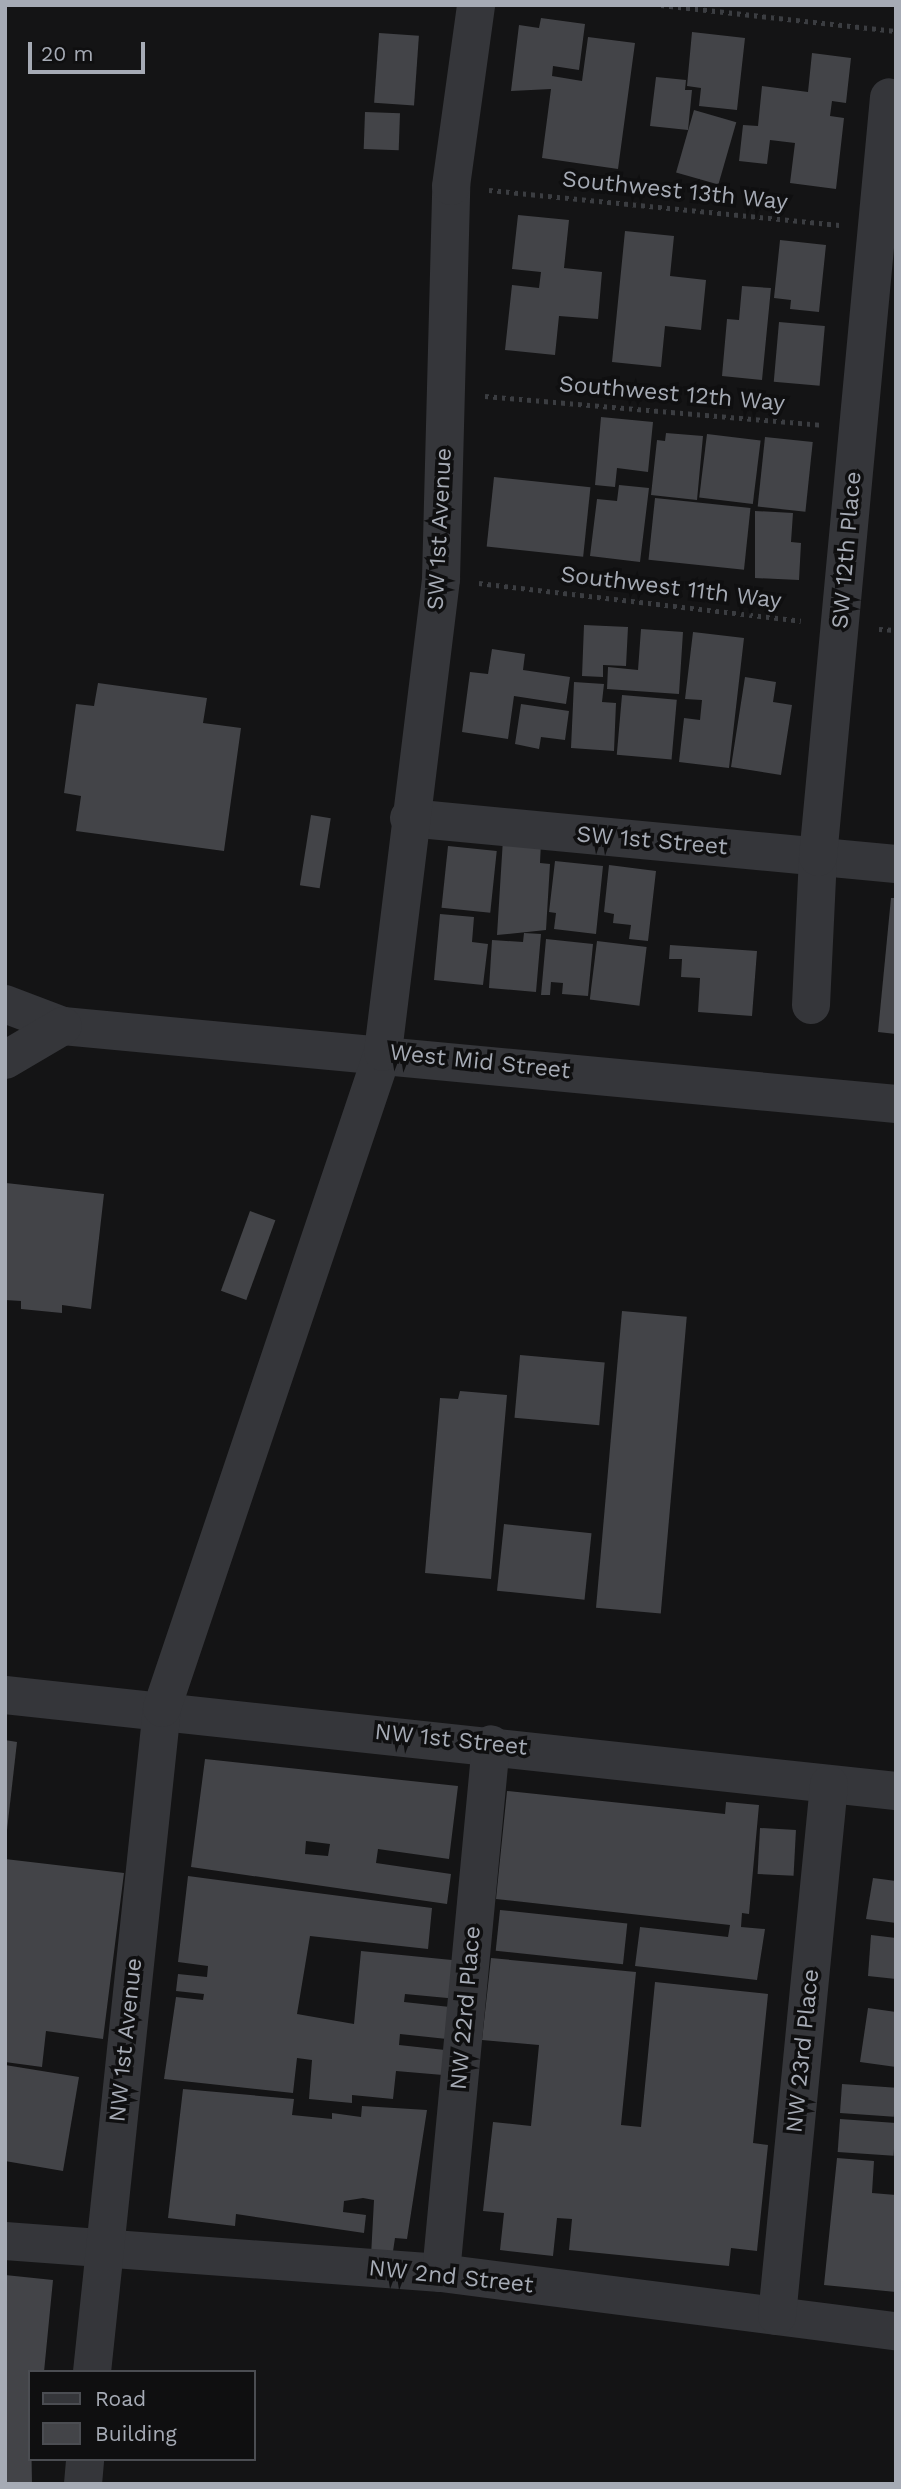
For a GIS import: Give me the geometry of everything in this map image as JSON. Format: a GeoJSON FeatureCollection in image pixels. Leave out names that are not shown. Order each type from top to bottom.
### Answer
{"type":"FeatureCollection","features":[{"type":"Feature","properties":{"kind":"street","name":"SW 1st Avenue"},"geometry":{"type":"LineString","coordinates":[[383,1052],[409,818],[441,579],[451,186],[475,5]]}},
{"type":"Feature","properties":{"kind":"street","name":"SW 12th Place"},"geometry":{"type":"LineString","coordinates":[[811,1005],[818,857],[859,428],[874,229],[889,97]]}},
{"type":"Feature","properties":{"kind":"street","name":"SW 1st Street"},"geometry":{"type":"LineString","coordinates":[[409,818],[896,864]]}},
{"type":"Feature","properties":{"kind":"street","name":"West Mid Street"},"geometry":{"type":"LineString","coordinates":[[5,1004],[63,1026],[383,1052],[896,1104]]}},
{"type":"Feature","properties":{"kind":"street"},"geometry":{"type":"LineString","coordinates":[[5,1060],[63,1026]]}},
{"type":"Feature","properties":{"kind":"street","name":"NW 1st Avenue"},"geometry":{"type":"LineString","coordinates":[[92,2370],[162,1708],[383,1052]]}},
{"type":"Feature","properties":{"kind":"street","name":"NW 1st Street"},"geometry":{"type":"LineString","coordinates":[[5,1695],[162,1708],[896,1791]]}},
{"type":"Feature","properties":{"kind":"street","name":"NW 22rd Place"},"geometry":{"type":"LineString","coordinates":[[441,2273],[491,1744]]}},
{"type":"Feature","properties":{"kind":"street","name":"NW 23rd Place"},"geometry":{"type":"LineString","coordinates":[[777,2316],[829,1785]]}},
{"type":"Feature","properties":{"kind":"street","name":"NW 2nd Street"},"geometry":{"type":"LineString","coordinates":[[5,2241],[441,2273],[896,2331]]}},
{"type":"Feature","properties":{"kind":"street"},"geometry":{"type":"LineString","coordinates":[[83,2484],[85,2461]]}},
{"type":"Feature","properties":{"kind":"path"},"geometry":{"type":"LineString","coordinates":[[661,5],[896,31]]}},
{"type":"Feature","properties":{"kind":"path","name":"Southwest 13th Way"},"geometry":{"type":"LineString","coordinates":[[451,186],[874,229]]}},
{"type":"Feature","properties":{"kind":"path","name":"Southwest 12th Way"},"geometry":{"type":"LineString","coordinates":[[446,392],[859,428]]}},
{"type":"Feature","properties":{"kind":"path","name":"Southwest 11th Way"},"geometry":{"type":"LineString","coordinates":[[441,579],[896,631]]}},
{"type":"Feature","properties":{"kind":"building"},"geometry":{"type":"Polygon","coordinates":[[[541,18],[585,24],[579,70],[553,66],[552,76],[582,81],[588,37],[635,43],[618,169],[542,158],[551,89],[511,91],[519,25],[539,28],[541,18]]]}},
{"type":"Feature","properties":{"kind":"building"},"geometry":{"type":"Polygon","coordinates":[[[692,32],[745,38],[737,110],[699,106],[701,88],[687,86],[692,32]]]}},
{"type":"Feature","properties":{"kind":"building"},"geometry":{"type":"Polygon","coordinates":[[[379,33],[419,36],[414,106],[374,103],[379,33]]]}},
{"type":"Feature","properties":{"kind":"building"},"geometry":{"type":"Polygon","coordinates":[[[812,53],[851,58],[846,103],[832,101],[830,116],[844,118],[836,189],[790,183],[795,143],[770,140],[767,164],[739,161],[743,125],[758,126],[762,86],[808,92],[812,53]]]}},
{"type":"Feature","properties":{"kind":"building"},"geometry":{"type":"Polygon","coordinates":[[[656,77],[686,80],[685,90],[692,90],[688,130],[650,126],[656,77]]]}},
{"type":"Feature","properties":{"kind":"building"},"geometry":{"type":"Polygon","coordinates":[[[694,110],[736,122],[718,185],[676,172],[694,110]]]}},
{"type":"Feature","properties":{"kind":"building"},"geometry":{"type":"Polygon","coordinates":[[[365,112],[400,113],[399,150],[364,149],[365,112]]]}},
{"type":"Feature","properties":{"kind":"building"},"geometry":{"type":"Polygon","coordinates":[[[518,215],[569,220],[564,268],[602,272],[598,319],[559,316],[555,355],[505,350],[512,285],[539,288],[541,272],[512,269],[518,215]]]}},
{"type":"Feature","properties":{"kind":"building"},"geometry":{"type":"Polygon","coordinates":[[[625,231],[674,236],[670,276],[706,280],[701,330],[665,326],[661,367],[612,362],[625,231]]]}},
{"type":"Feature","properties":{"kind":"building"},"geometry":{"type":"Polygon","coordinates":[[[780,240],[826,245],[819,312],[790,309],[791,300],[774,298],[780,240]]]}},
{"type":"Feature","properties":{"kind":"building"},"geometry":{"type":"Polygon","coordinates":[[[742,286],[771,288],[762,380],[722,376],[727,319],[739,320],[742,286]]]}},
{"type":"Feature","properties":{"kind":"building"},"geometry":{"type":"Polygon","coordinates":[[[779,322],[825,326],[820,386],[774,382],[779,322]]]}},
{"type":"Feature","properties":{"kind":"building"},"geometry":{"type":"Polygon","coordinates":[[[601,417],[653,422],[648,472],[617,468],[615,487],[595,485],[601,417]]]}},
{"type":"Feature","properties":{"kind":"building"},"geometry":{"type":"Polygon","coordinates":[[[666,433],[703,436],[697,500],[651,495],[657,440],[665,441],[666,433]]]}},
{"type":"Feature","properties":{"kind":"building"},"geometry":{"type":"Polygon","coordinates":[[[707,434],[761,441],[753,504],[699,498],[707,434]]]}},
{"type":"Feature","properties":{"kind":"building"},"geometry":{"type":"Polygon","coordinates":[[[765,437],[813,442],[805,512],[758,507],[765,437]]]}},
{"type":"Feature","properties":{"kind":"building"},"geometry":{"type":"Polygon","coordinates":[[[494,477],[590,487],[583,557],[487,547],[494,477]]]}},
{"type":"Feature","properties":{"kind":"building"},"geometry":{"type":"Polygon","coordinates":[[[619,485],[649,488],[640,562],[590,556],[597,499],[617,501],[619,485]]]}},
{"type":"Feature","properties":{"kind":"building"},"geometry":{"type":"Polygon","coordinates":[[[655,498],[750,508],[744,570],[649,560],[655,498]]]}},
{"type":"Feature","properties":{"kind":"building"},"geometry":{"type":"Polygon","coordinates":[[[755,511],[793,513],[791,542],[801,543],[799,580],[755,578],[755,511]]]}},
{"type":"Feature","properties":{"kind":"building"},"geometry":{"type":"Polygon","coordinates":[[[584,625],[628,627],[626,666],[603,665],[603,677],[582,676],[584,625]]]}},
{"type":"Feature","properties":{"kind":"building"},"geometry":{"type":"Polygon","coordinates":[[[641,629],[683,632],[679,694],[607,689],[608,667],[638,670],[641,629]]]}},
{"type":"Feature","properties":{"kind":"building"},"geometry":{"type":"Polygon","coordinates":[[[693,632],[744,638],[729,768],[679,762],[684,718],[700,720],[702,700],[685,699],[693,632]]]}},
{"type":"Feature","properties":{"kind":"building"},"geometry":{"type":"Polygon","coordinates":[[[492,649],[525,654],[523,670],[570,677],[566,704],[514,696],[508,739],[462,732],[470,672],[488,674],[492,649]]]}},
{"type":"Feature","properties":{"kind":"building"},"geometry":{"type":"Polygon","coordinates":[[[745,677],[776,682],[773,702],[792,705],[781,775],[731,767],[745,677]]]}},
{"type":"Feature","properties":{"kind":"building"},"geometry":{"type":"Polygon","coordinates":[[[574,682],[604,684],[602,702],[616,703],[614,751],[571,748],[574,682]]]}},
{"type":"Feature","properties":{"kind":"building"},"geometry":{"type":"Polygon","coordinates":[[[98,683],[207,698],[203,723],[241,728],[224,851],[76,831],[81,796],[64,793],[76,704],[94,706],[98,683]]]}},
{"type":"Feature","properties":{"kind":"building"},"geometry":{"type":"Polygon","coordinates":[[[622,695],[677,700],[672,760],[617,755],[622,695]]]}},
{"type":"Feature","properties":{"kind":"building"},"geometry":{"type":"Polygon","coordinates":[[[521,704],[569,711],[565,740],[541,737],[539,749],[515,744],[521,704]]]}},
{"type":"Feature","properties":{"kind":"building"},"geometry":{"type":"Polygon","coordinates":[[[311,815],[331,818],[320,888],[300,885],[311,815]]]}},
{"type":"Feature","properties":{"kind":"building"},"geometry":{"type":"Polygon","coordinates":[[[503,839],[541,842],[540,863],[550,864],[546,930],[497,935],[503,839]]]}},
{"type":"Feature","properties":{"kind":"building"},"geometry":{"type":"Polygon","coordinates":[[[448,846],[497,851],[490,913],[442,908],[448,846]]]}},
{"type":"Feature","properties":{"kind":"building"},"geometry":{"type":"Polygon","coordinates":[[[555,861],[603,866],[596,934],[554,929],[556,913],[549,912],[555,861]]]}},
{"type":"Feature","properties":{"kind":"building"},"geometry":{"type":"Polygon","coordinates":[[[609,865],[656,871],[648,941],[629,939],[631,925],[613,923],[614,914],[604,912],[609,865]]]}},
{"type":"Feature","properties":{"kind":"building"},"geometry":{"type":"Polygon","coordinates":[[[891,898],[896,898],[896,1034],[878,1032],[891,898]]]}},
{"type":"Feature","properties":{"kind":"building"},"geometry":{"type":"Polygon","coordinates":[[[440,914],[474,917],[472,942],[488,944],[483,985],[434,980],[440,914]]]}},
{"type":"Feature","properties":{"kind":"building"},"geometry":{"type":"Polygon","coordinates":[[[524,933],[541,934],[536,992],[489,988],[492,940],[523,942],[524,933]]]}},
{"type":"Feature","properties":{"kind":"building"},"geometry":{"type":"Polygon","coordinates":[[[546,939],[593,944],[588,996],[562,994],[563,983],[551,982],[550,995],[541,995],[546,939]]]}},
{"type":"Feature","properties":{"kind":"building"},"geometry":{"type":"Polygon","coordinates":[[[597,941],[647,947],[639,1006],[590,1000],[597,941]]]}},
{"type":"Feature","properties":{"kind":"building"},"geometry":{"type":"Polygon","coordinates":[[[670,945],[757,951],[752,1016],[698,1012],[700,978],[681,977],[682,959],[669,959],[670,945]]]}},
{"type":"Feature","properties":{"kind":"building"},"geometry":{"type":"Polygon","coordinates":[[[6,1183],[104,1194],[91,1309],[62,1305],[62,1313],[21,1309],[21,1301],[5,1300],[6,1183]]]}},
{"type":"Feature","properties":{"kind":"building"},"geometry":{"type":"Polygon","coordinates":[[[250,1211],[275,1220],[246,1300],[221,1291],[250,1211]]]}},
{"type":"Feature","properties":{"kind":"building"},"geometry":{"type":"Polygon","coordinates":[[[622,1311],[687,1317],[661,1614],[596,1608],[622,1311]]]}},
{"type":"Feature","properties":{"kind":"building"},"geometry":{"type":"Polygon","coordinates":[[[520,1355],[605,1362],[599,1425],[515,1418],[520,1355]]]}},
{"type":"Feature","properties":{"kind":"building"},"geometry":{"type":"Polygon","coordinates":[[[460,1391],[507,1395],[491,1579],[425,1573],[440,1398],[458,1399],[460,1391]]]}},
{"type":"Feature","properties":{"kind":"building"},"geometry":{"type":"Polygon","coordinates":[[[504,1524],[592,1533],[585,1600],[497,1591],[504,1524]]]}},
{"type":"Feature","properties":{"kind":"building"},"geometry":{"type":"Polygon","coordinates":[[[5,1740],[17,1742],[7,1830],[5,1830],[5,1740]]]}},
{"type":"Feature","properties":{"kind":"building"},"geometry":{"type":"Polygon","coordinates":[[[205,1759],[458,1786],[449,1859],[378,1849],[376,1863],[451,1874],[447,1904],[191,1867],[205,1759]],[[306,1841],[305,1854],[328,1856],[330,1844],[306,1841]]]}},
{"type":"Feature","properties":{"kind":"building"},"geometry":{"type":"Polygon","coordinates":[[[507,1791],[725,1814],[726,1802],[759,1805],[749,1914],[742,1913],[741,1927],[765,1929],[757,1980],[635,1966],[640,1927],[728,1937],[730,1925],[496,1899],[507,1791]]]}},
{"type":"Feature","properties":{"kind":"building"},"geometry":{"type":"Polygon","coordinates":[[[760,1828],[796,1830],[794,1876],[758,1874],[760,1828]]]}},
{"type":"Feature","properties":{"kind":"building"},"geometry":{"type":"Polygon","coordinates":[[[5,1859],[124,1873],[103,2039],[46,2031],[42,2067],[5,2062],[5,1859]]]}},
{"type":"Feature","properties":{"kind":"building"},"geometry":{"type":"Polygon","coordinates":[[[188,1876],[432,1908],[428,1949],[310,1936],[297,2014],[354,2024],[361,1951],[462,1961],[458,1999],[405,1994],[404,2002],[450,2007],[447,2039],[400,2034],[399,2045],[445,2050],[443,2075],[396,2071],[393,2099],[352,2095],[352,2103],[309,2099],[312,2060],[297,2058],[293,2093],[164,2079],[176,1997],[203,2000],[204,1994],[176,1991],[178,1974],[207,1977],[208,1966],[178,1962],[188,1876]]]}},
{"type":"Feature","properties":{"kind":"building"},"geometry":{"type":"Polygon","coordinates":[[[873,1878],[896,1881],[896,1923],[866,1919],[873,1878]]]}},
{"type":"Feature","properties":{"kind":"building"},"geometry":{"type":"Polygon","coordinates":[[[500,1910],[627,1923],[623,1964],[496,1951],[500,1910]]]}},
{"type":"Feature","properties":{"kind":"building"},"geometry":{"type":"Polygon","coordinates":[[[871,1935],[896,1938],[896,1979],[868,1976],[871,1935]]]}},
{"type":"Feature","properties":{"kind":"building"},"geometry":{"type":"Polygon","coordinates":[[[491,1958],[636,1972],[621,2125],[641,2127],[655,1982],[768,1994],[753,2143],[768,2145],[757,2251],[731,2248],[729,2266],[569,2250],[572,2219],[557,2218],[553,2256],[500,2250],[504,2213],[483,2211],[493,2122],[531,2126],[539,2045],[482,2040],[491,1958]]]}},
{"type":"Feature","properties":{"kind":"building"},"geometry":{"type":"Polygon","coordinates":[[[868,2008],[896,2012],[896,2067],[860,2062],[868,2008]]]}},
{"type":"Feature","properties":{"kind":"building"},"geometry":{"type":"Polygon","coordinates":[[[5,2065],[79,2077],[63,2171],[5,2161],[5,2065]]]}},
{"type":"Feature","properties":{"kind":"building"},"geometry":{"type":"Polygon","coordinates":[[[842,2084],[896,2088],[894,2117],[840,2113],[842,2084]]]}},
{"type":"Feature","properties":{"kind":"building"},"geometry":{"type":"Polygon","coordinates":[[[183,2089],[294,2099],[292,2115],[332,2119],[332,2113],[361,2117],[362,2106],[427,2110],[407,2239],[395,2238],[392,2258],[371,2256],[374,2200],[363,2198],[344,2201],[343,2212],[366,2215],[364,2233],[236,2214],[235,2226],[168,2218],[183,2089]]]}},
{"type":"Feature","properties":{"kind":"building"},"geometry":{"type":"Polygon","coordinates":[[[840,2119],[896,2123],[894,2156],[838,2152],[840,2119]]]}},
{"type":"Feature","properties":{"kind":"building"},"geometry":{"type":"Polygon","coordinates":[[[837,2158],[874,2161],[872,2193],[896,2195],[896,2292],[824,2285],[837,2158]]]}},
{"type":"Feature","properties":{"kind":"building"},"geometry":{"type":"Polygon","coordinates":[[[5,2275],[53,2280],[44,2370],[28,2370],[28,2461],[32,2461],[32,2484],[5,2484],[5,2275]]]}}]}
